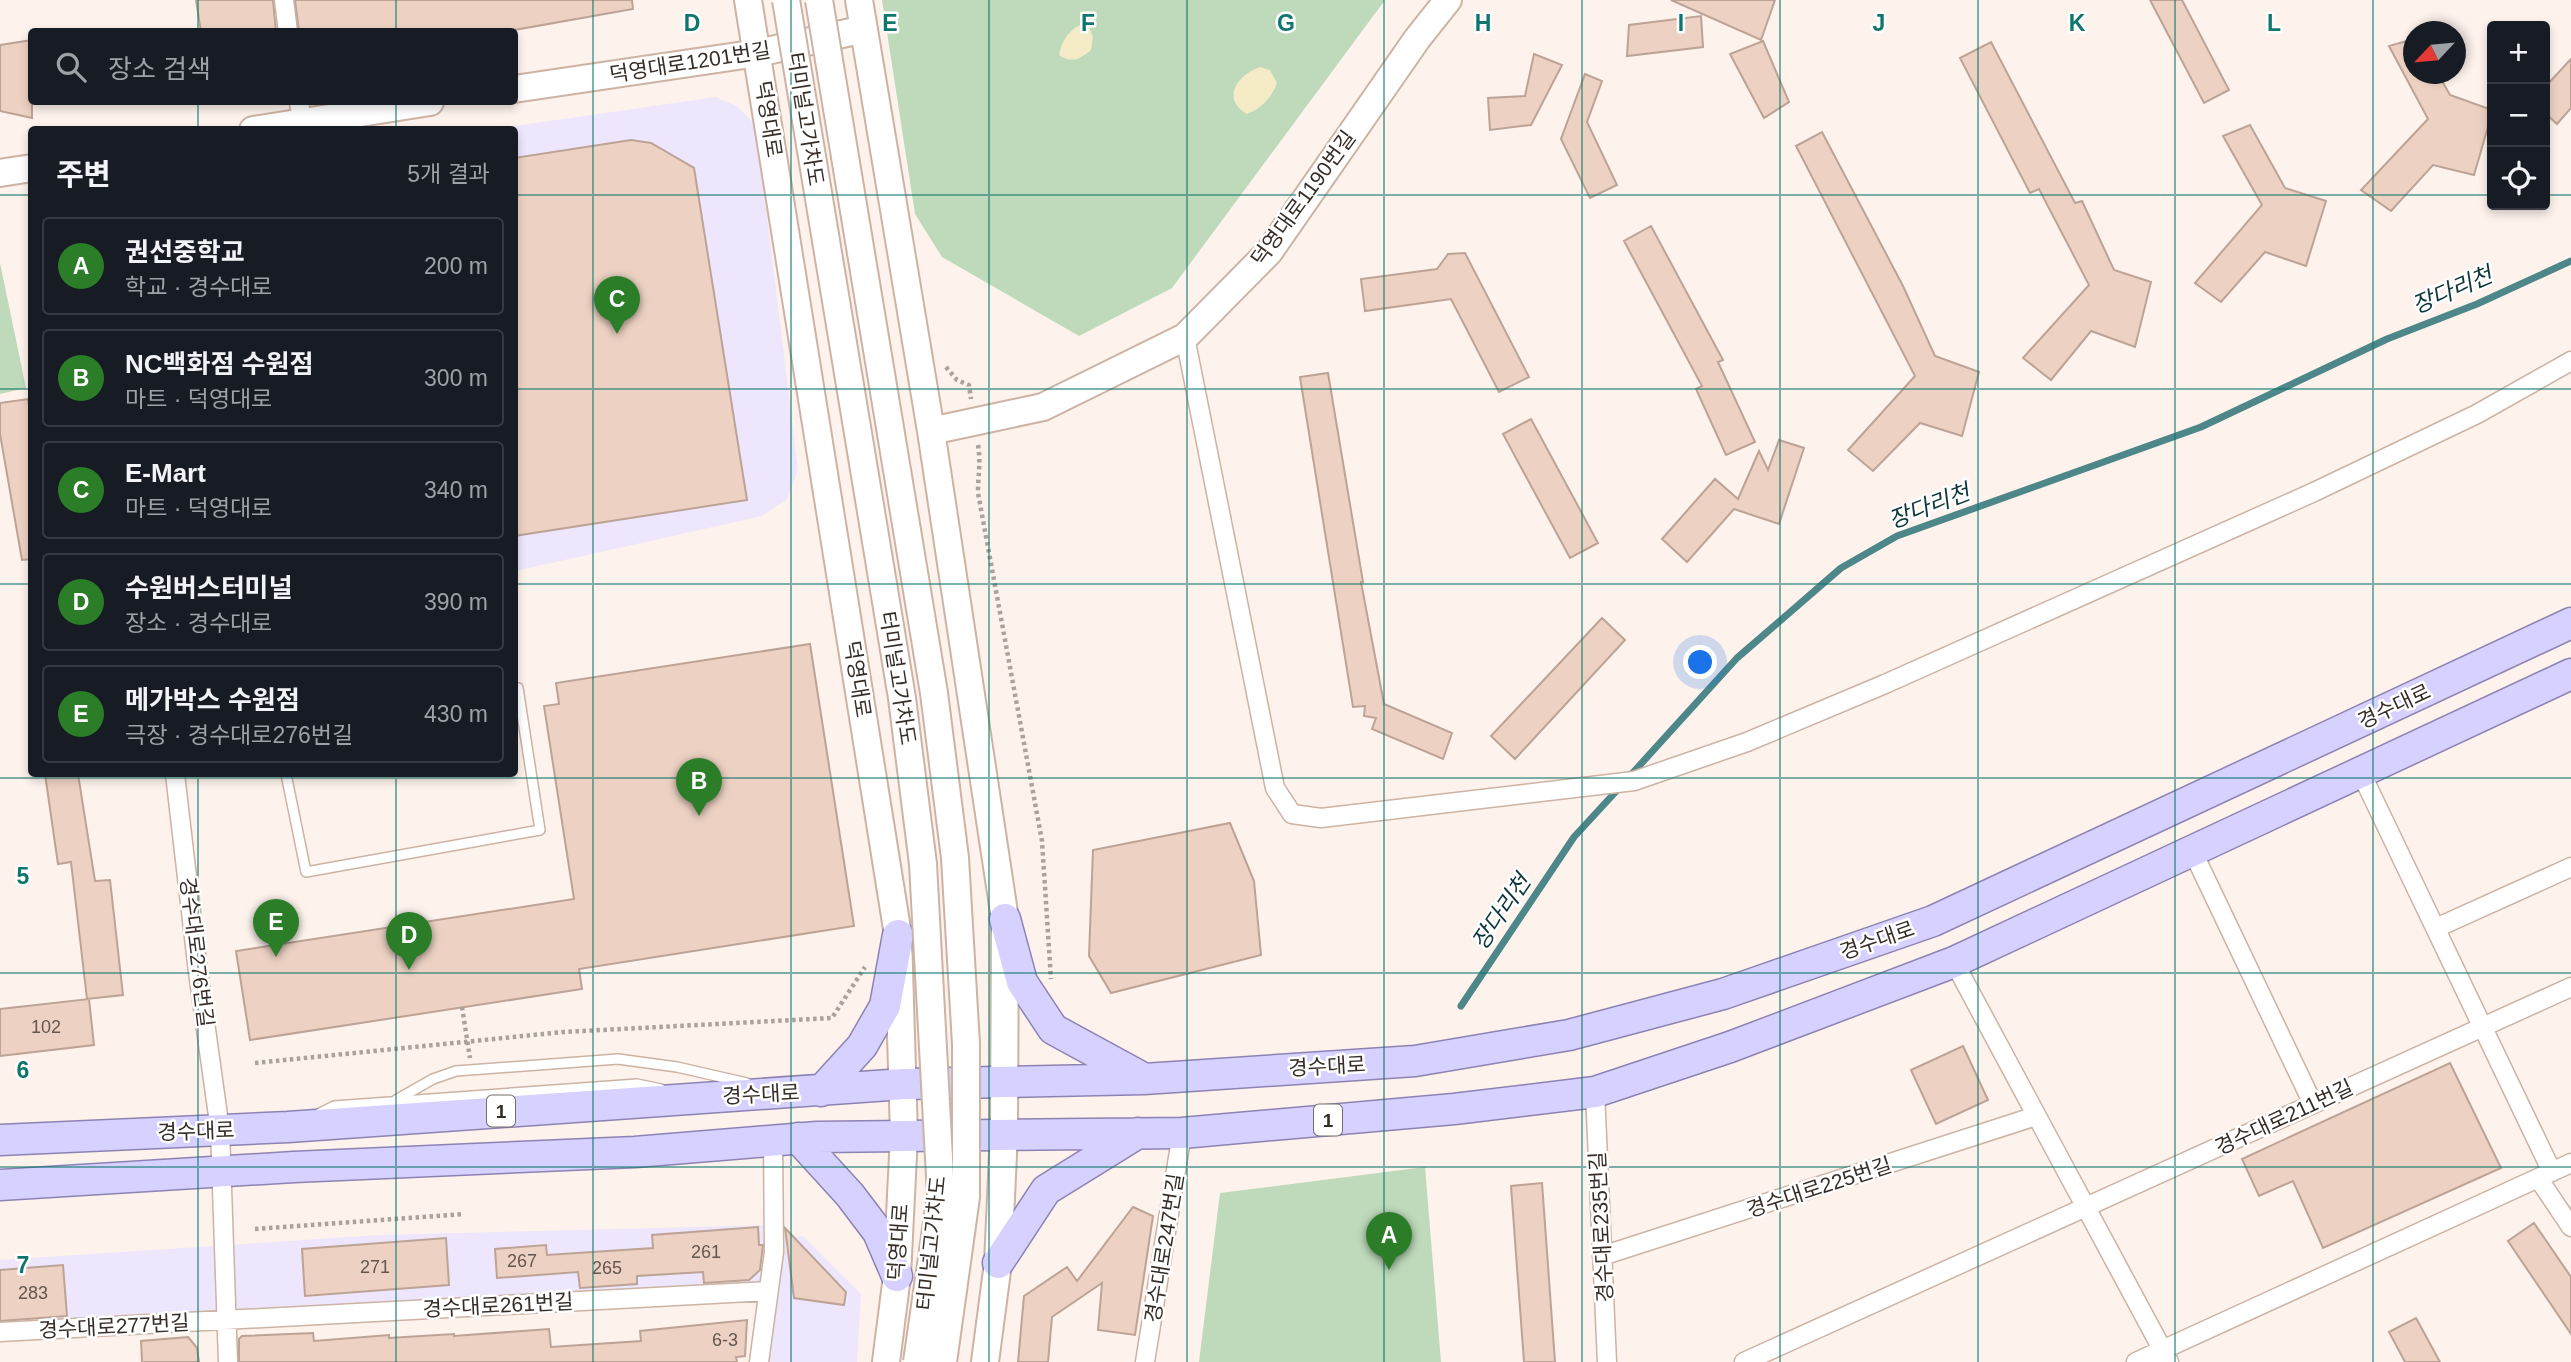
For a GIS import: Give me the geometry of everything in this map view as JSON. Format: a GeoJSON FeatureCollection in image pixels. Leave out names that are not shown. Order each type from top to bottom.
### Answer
{"type":"FeatureCollection","features":[{"type":"Feature","properties":{"kind":"main road","name":"덕영대로"},"geometry":{"type":"LineString","coordinates":[[748,0],[898,935],[904,1135],[897,1276],[886,1362]]}},
{"type":"Feature","properties":{"kind":"main road","name":"터미널고가차도"},"geometry":{"type":"LineString","coordinates":[[786,0],[902,698],[923,864],[940,1195],[917,1362]]}},
{"type":"Feature","properties":{"kind":"main road","name":"터미널고가차도"},"geometry":{"type":"LineString","coordinates":[[819,0],[934,693],[956,858],[966,1044],[966,1197],[943,1362]]}},
{"type":"Feature","properties":{"kind":"main road"},"geometry":{"type":"LineString","coordinates":[[859,0],[931,430],[1005,919],[1022,982],[1053,1029],[1144,1079]]}},
{"type":"Feature","properties":{"kind":"main road","name":"덕영대로1190번길"},"geometry":{"type":"LineString","coordinates":[[931,430],[1043,407],[1185,337],[1269,252],[1417,39],[1448,0]]}},
{"type":"Feature","properties":{"kind":"main road","name":"덕영대로1201번길"},"geometry":{"type":"LineString","coordinates":[[518,88],[758,52],[864,29]]}},
{"type":"Feature","properties":{"kind":"main road"},"geometry":{"type":"LineString","coordinates":[[263,126],[300,111],[387,105]]}},
{"type":"Feature","properties":{"kind":"main road"},"geometry":{"type":"LineString","coordinates":[[0,173],[28,169]]}},
{"type":"Feature","properties":{"kind":"main road","name":"경수대로"},"geometry":{"type":"LineString","coordinates":[[0,1140],[220,1130],[904,1084],[1144,1079],[1415,1061],[1569,1035],[1723,994],[1933,920],[2571,623]]}},
{"type":"Feature","properties":{"kind":"main road","name":"경수대로"},"geometry":{"type":"LineString","coordinates":[[0,1185],[635,1152],[786,1139],[1004,1132],[1182,1133],[1454,1109],[1595,1092],[1730,1047],[1954,962],[2571,674]]}},
{"type":"Feature","properties":{"kind":"main road"},"geometry":{"type":"LineString","coordinates":[[985,1362],[999,1263],[1004,1132],[1005,919]]}},
{"type":"Feature","properties":{"kind":"main road"},"geometry":{"type":"LineString","coordinates":[[821,1091],[862,1046],[885,1006],[898,935]]}},
{"type":"Feature","properties":{"kind":"main road"},"geometry":{"type":"LineString","coordinates":[[999,1263],[1046,1190],[1138,1133]]}},
{"type":"Feature","properties":{"kind":"main road"},"geometry":{"type":"LineString","coordinates":[[786,1139],[850,1195],[878,1232],[897,1276]]}},
{"type":"Feature","properties":{"kind":"street"},"geometry":{"type":"LineString","coordinates":[[284,0],[288,28]]}},
{"type":"Feature","properties":{"kind":"street"},"geometry":{"type":"LineString","coordinates":[[1185,337],[1275,788],[1292,814],[1321,818],[1634,780],[1747,742],[1885,684],[2314,492],[2477,414],[2571,361]]}},
{"type":"Feature","properties":{"kind":"street"},"geometry":{"type":"LineString","coordinates":[[2361,773],[2483,1026],[2545,1175],[2571,1227]]}},
{"type":"Feature","properties":{"kind":"street","name":"경수대로276번길"},"geometry":{"type":"LineString","coordinates":[[176,777],[198,972],[220,1130]]}},
{"type":"Feature","properties":{"kind":"street"},"geometry":{"type":"LineString","coordinates":[[2192,850],[2313,1104]]}},
{"type":"Feature","properties":{"kind":"street"},"geometry":{"type":"LineString","coordinates":[[2437,928],[2571,867]]}},
{"type":"Feature","properties":{"kind":"street"},"geometry":{"type":"LineString","coordinates":[[1954,962],[2166,1356]]}},
{"type":"Feature","properties":{"kind":"street","name":"경수대로211번길"},"geometry":{"type":"LineString","coordinates":[[2086,1209],[2571,987]]}},
{"type":"Feature","properties":{"kind":"street","name":"경수대로235번길"},"geometry":{"type":"LineString","coordinates":[[1595,1092],[1607,1362]]}},
{"type":"Feature","properties":{"kind":"street","name":"경수대로225번길"},"geometry":{"type":"LineString","coordinates":[[1602,1256],[2036,1116]]}},
{"type":"Feature","properties":{"kind":"street"},"geometry":{"type":"LineString","coordinates":[[220,1130],[228,1362]]}},
{"type":"Feature","properties":{"kind":"street","name":"경수대로247번길"},"geometry":{"type":"LineString","coordinates":[[1145,1362],[1182,1133]]}},
{"type":"Feature","properties":{"kind":"street"},"geometry":{"type":"LineString","coordinates":[[759,1362],[786,1139]]}},
{"type":"Feature","properties":{"kind":"street"},"geometry":{"type":"LineString","coordinates":[[2136,1362],[2166,1356],[2571,1163]]}},
{"type":"Feature","properties":{"kind":"street"},"geometry":{"type":"LineString","coordinates":[[1744,1362],[2086,1209]]}},
{"type":"Feature","properties":{"kind":"street","name":"경수대로261번길"},"geometry":{"type":"LineString","coordinates":[[227,1320],[768,1291]]}},
{"type":"Feature","properties":{"kind":"street","name":"경수대로277번길"},"geometry":{"type":"LineString","coordinates":[[0,1332],[227,1320]]}},
{"type":"Feature","properties":{"kind":"lane"},"geometry":{"type":"LineString","coordinates":[[287,777],[306,872],[541,830],[518,688]]}},
{"type":"Feature","properties":{"kind":"lane"},"geometry":{"type":"LineString","coordinates":[[393,1102],[433,1079],[456,1071],[618,1059],[677,1067],[786,1092]]}},
{"type":"Feature","properties":{"kind":"lane"},"geometry":{"type":"LineString","coordinates":[[297,1125],[334,1106],[637,1084],[704,1097]]}},
{"type":"Feature","properties":{"kind":"path"},"geometry":{"type":"LineString","coordinates":[[981,466],[978,493],[1042,841],[1051,989]]}},
{"type":"Feature","properties":{"kind":"path"},"geometry":{"type":"LineString","coordinates":[[255,1063],[563,1032],[832,1018],[866,964]]}},
{"type":"Feature","properties":{"kind":"path"},"geometry":{"type":"LineString","coordinates":[[463,1007],[471,1063]]}},
{"type":"Feature","properties":{"kind":"path"},"geometry":{"type":"LineString","coordinates":[[255,1229],[464,1214]]}},
{"type":"Feature","properties":{"kind":"shaded area"},"geometry":{"type":"Polygon","coordinates":[[[716,97],[738,107],[756,126],[798,470],[787,499],[762,516],[518,570],[518,126],[515,126],[716,97]]]}},
{"type":"Feature","properties":{"kind":"shaded area"},"geometry":{"type":"Polygon","coordinates":[[[769,1225],[763,1287],[0,1328],[0,1260],[380,1235],[769,1225]]]}},
{"type":"Feature","properties":{"kind":"shaded area"},"geometry":{"type":"Polygon","coordinates":[[[803,1236],[861,1294],[857,1362],[763,1362],[780,1240],[803,1236]]]}},
{"type":"Feature","properties":{"kind":"green space"},"geometry":{"type":"Polygon","coordinates":[[[882,0],[1385,0],[1172,288],[1079,336],[942,257],[915,214],[882,0]]]}},
{"type":"Feature","properties":{"kind":"green space"},"geometry":{"type":"Polygon","coordinates":[[[0,263],[26,388],[0,394],[0,263]]]}},
{"type":"Feature","properties":{"kind":"green space"},"geometry":{"type":"Polygon","coordinates":[[[1425,1167],[1441,1362],[1199,1362],[1220,1193],[1425,1167]]]}},
{"type":"Feature","properties":{"kind":"sand"},"geometry":{"type":"Polygon","coordinates":[[[1080,25],[1088,25],[1093,37],[1091,50],[1076,59],[1059,55],[1066,37],[1080,25]]]}},
{"type":"Feature","properties":{"kind":"sand"},"geometry":{"type":"Polygon","coordinates":[[[1260,67],[1270,70],[1277,83],[1265,102],[1247,114],[1235,101],[1235,88],[1239,81],[1260,67]]]}},
{"type":"Feature","properties":{"kind":"building"},"geometry":{"type":"Polygon","coordinates":[[[196,0],[273,0],[276,28],[200,28],[196,0]]]}},
{"type":"Feature","properties":{"kind":"building"},"geometry":{"type":"Polygon","coordinates":[[[295,0],[632,0],[633,9],[518,29],[298,28],[295,0]]]}},
{"type":"Feature","properties":{"kind":"building"},"geometry":{"type":"Polygon","coordinates":[[[1671,0],[1775,0],[1761,40],[1671,0]]]}},
{"type":"Feature","properties":{"kind":"building"},"geometry":{"type":"Polygon","coordinates":[[[2150,0],[2182,0],[2229,90],[2204,103],[2150,0]]]}},
{"type":"Feature","properties":{"kind":"building"},"geometry":{"type":"Polygon","coordinates":[[[1701,16],[1703,47],[1627,56],[1629,25],[1701,16]]]}},
{"type":"Feature","properties":{"kind":"building"},"geometry":{"type":"Polygon","coordinates":[[[28,41],[28,105],[32,105],[32,118],[0,111],[0,45],[28,41]]]}},
{"type":"Feature","properties":{"kind":"building"},"geometry":{"type":"Polygon","coordinates":[[[1763,41],[1789,102],[1764,118],[1730,54],[1763,41]]]}},
{"type":"Feature","properties":{"kind":"building"},"geometry":{"type":"Polygon","coordinates":[[[1991,42],[2075,203],[2082,201],[2114,270],[2151,282],[2135,347],[2091,331],[2051,380],[2023,358],[2089,285],[2039,189],[2030,193],[1960,58],[1991,42]]]}},
{"type":"Feature","properties":{"kind":"building"},"geometry":{"type":"Polygon","coordinates":[[[2403,42],[2403,72],[2389,46],[2403,42]]]}},
{"type":"Feature","properties":{"kind":"building"},"geometry":{"type":"Polygon","coordinates":[[[1534,54],[1562,65],[1531,125],[1490,130],[1488,98],[1525,96],[1534,54]]]}},
{"type":"Feature","properties":{"kind":"building"},"geometry":{"type":"Polygon","coordinates":[[[2571,59],[2571,108],[2557,124],[2550,118],[2550,82],[2571,59]]]}},
{"type":"Feature","properties":{"kind":"building"},"geometry":{"type":"Polygon","coordinates":[[[1585,74],[1602,81],[1587,122],[1617,185],[1590,198],[1561,139],[1585,74]]]}},
{"type":"Feature","properties":{"kind":"building"},"geometry":{"type":"Polygon","coordinates":[[[2409,84],[2444,84],[2450,95],[2487,108],[2487,130],[2474,175],[2433,165],[2391,211],[2361,190],[2428,119],[2409,84]]]}},
{"type":"Feature","properties":{"kind":"building"},"geometry":{"type":"Polygon","coordinates":[[[2250,125],[2285,188],[2326,201],[2306,266],[2265,252],[2221,302],[2195,283],[2262,205],[2223,136],[2250,125]]]}},
{"type":"Feature","properties":{"kind":"building"},"geometry":{"type":"Polygon","coordinates":[[[1822,132],[1903,286],[1935,356],[1979,372],[1962,436],[1920,423],[1873,471],[1848,450],[1915,376],[1796,146],[1822,132]]]}},
{"type":"Feature","properties":{"kind":"building"},"geometry":{"type":"Polygon","coordinates":[[[631,140],[651,143],[694,168],[747,500],[518,535],[518,157],[631,140]]]}},
{"type":"Feature","properties":{"kind":"building"},"geometry":{"type":"Polygon","coordinates":[[[1651,226],[1723,360],[1718,362],[1755,442],[1726,455],[1696,389],[1702,386],[1624,241],[1651,226]]]}},
{"type":"Feature","properties":{"kind":"building"},"geometry":{"type":"Polygon","coordinates":[[[1465,253],[1529,377],[1499,392],[1451,299],[1365,311],[1361,279],[1437,269],[1448,254],[1465,253]]]}},
{"type":"Feature","properties":{"kind":"building"},"geometry":{"type":"Polygon","coordinates":[[[1328,373],[1361,582],[1384,704],[1452,733],[1443,759],[1372,729],[1376,718],[1364,716],[1365,706],[1353,707],[1300,377],[1328,373]]]}},
{"type":"Feature","properties":{"kind":"building"},"geometry":{"type":"Polygon","coordinates":[[[28,399],[28,559],[22,560],[0,434],[0,403],[28,399]]]}},
{"type":"Feature","properties":{"kind":"building"},"geometry":{"type":"Polygon","coordinates":[[[1531,419],[1598,543],[1570,558],[1503,434],[1531,419]]]}},
{"type":"Feature","properties":{"kind":"building"},"geometry":{"type":"Polygon","coordinates":[[[1779,440],[1804,448],[1779,524],[1734,509],[1687,562],[1662,539],[1715,479],[1738,499],[1759,451],[1768,470],[1779,440]]]}},
{"type":"Feature","properties":{"kind":"building"},"geometry":{"type":"Polygon","coordinates":[[[1602,618],[1625,640],[1515,759],[1491,736],[1602,618]]]}},
{"type":"Feature","properties":{"kind":"building"},"geometry":{"type":"Polygon","coordinates":[[[810,644],[854,926],[579,969],[582,989],[250,1040],[236,951],[574,899],[544,706],[559,704],[556,683],[810,644]]]}},
{"type":"Feature","properties":{"kind":"building"},"geometry":{"type":"Polygon","coordinates":[[[45,777],[78,777],[95,881],[110,880],[123,995],[87,999],[71,862],[58,864],[45,777]]]}},
{"type":"Feature","properties":{"kind":"building"},"geometry":{"type":"Polygon","coordinates":[[[1230,823],[1254,881],[1261,955],[1111,993],[1089,956],[1093,850],[1230,823]]]}},
{"type":"Feature","properties":{"kind":"building"},"geometry":{"type":"Polygon","coordinates":[[[89,999],[94,1045],[0,1056],[0,1009],[89,999]]]}},
{"type":"Feature","properties":{"kind":"building"},"geometry":{"type":"Polygon","coordinates":[[[1963,1046],[1988,1100],[1936,1124],[1911,1070],[1963,1046]]]}},
{"type":"Feature","properties":{"kind":"building"},"geometry":{"type":"Polygon","coordinates":[[[2450,1063],[2501,1168],[2323,1248],[2293,1181],[2259,1196],[2242,1159],[2450,1063]]]}},
{"type":"Feature","properties":{"kind":"building"},"geometry":{"type":"Polygon","coordinates":[[[1542,1183],[1555,1362],[1524,1362],[1511,1186],[1542,1183]]]}},
{"type":"Feature","properties":{"kind":"building"},"geometry":{"type":"Polygon","coordinates":[[[1133,1207],[1153,1216],[1135,1335],[1098,1330],[1102,1283],[1052,1317],[1048,1362],[1018,1362],[1024,1296],[1067,1267],[1077,1281],[1133,1207]]]}},
{"type":"Feature","properties":{"kind":"building"},"geometry":{"type":"Polygon","coordinates":[[[2534,1223],[2571,1277],[2571,1334],[2508,1241],[2534,1223]]]}},
{"type":"Feature","properties":{"kind":"building"},"geometry":{"type":"Polygon","coordinates":[[[758,1227],[759,1245],[763,1245],[760,1270],[749,1280],[704,1283],[703,1272],[637,1276],[637,1284],[580,1288],[578,1272],[497,1278],[495,1249],[546,1245],[547,1255],[653,1248],[652,1235],[758,1227]]]}},
{"type":"Feature","properties":{"kind":"building"},"geometry":{"type":"Polygon","coordinates":[[[785,1228],[846,1292],[844,1305],[794,1298],[785,1228]]]}},
{"type":"Feature","properties":{"kind":"building"},"geometry":{"type":"Polygon","coordinates":[[[446,1238],[449,1285],[305,1296],[302,1249],[446,1238]]]}},
{"type":"Feature","properties":{"kind":"building"},"geometry":{"type":"Polygon","coordinates":[[[63,1265],[67,1316],[0,1321],[0,1270],[63,1265]]]}},
{"type":"Feature","properties":{"kind":"building"},"geometry":{"type":"Polygon","coordinates":[[[2416,1318],[2440,1362],[2405,1362],[2389,1332],[2416,1318]]]}},
{"type":"Feature","properties":{"kind":"building"},"geometry":{"type":"Polygon","coordinates":[[[747,1320],[745,1356],[736,1357],[737,1362],[239,1362],[239,1339],[242,1336],[313,1333],[314,1341],[389,1335],[389,1338],[454,1336],[549,1329],[551,1347],[641,1341],[640,1331],[747,1320]]]}},
{"type":"Feature","properties":{"kind":"building"},"geometry":{"type":"Polygon","coordinates":[[[188,1337],[197,1348],[199,1362],[142,1362],[141,1341],[188,1337]]]}},
{"type":"Feature","properties":{"kind":"waterway","name":"장다리천"},"geometry":{"type":"LineString","coordinates":[[1629,777],[1737,658],[1841,568],[1897,536],[2201,427],[2387,339],[2477,304],[2571,261]]}},
{"type":"Feature","properties":{"kind":"waterway","name":"장다리천"},"geometry":{"type":"LineString","coordinates":[[1461,1006],[1574,837],[1621,786]]}},
{"type":"Feature","properties":{"kind":"place","name":"E-Mart"},"geometry":{"type":"Point","coordinates":[617,334]}},
{"type":"Feature","properties":{"kind":"place","name":"NC백화점 수원점"},"geometry":{"type":"Point","coordinates":[699,816]}},
{"type":"Feature","properties":{"kind":"place","name":"메가박스 수원점"},"geometry":{"type":"Point","coordinates":[276,957]}},
{"type":"Feature","properties":{"kind":"place","name":"수원버스터미널"},"geometry":{"type":"Point","coordinates":[409,970]}},
{"type":"Feature","properties":{"kind":"place","name":"권선중학교"},"geometry":{"type":"Point","coordinates":[1389,1270]}}]}
